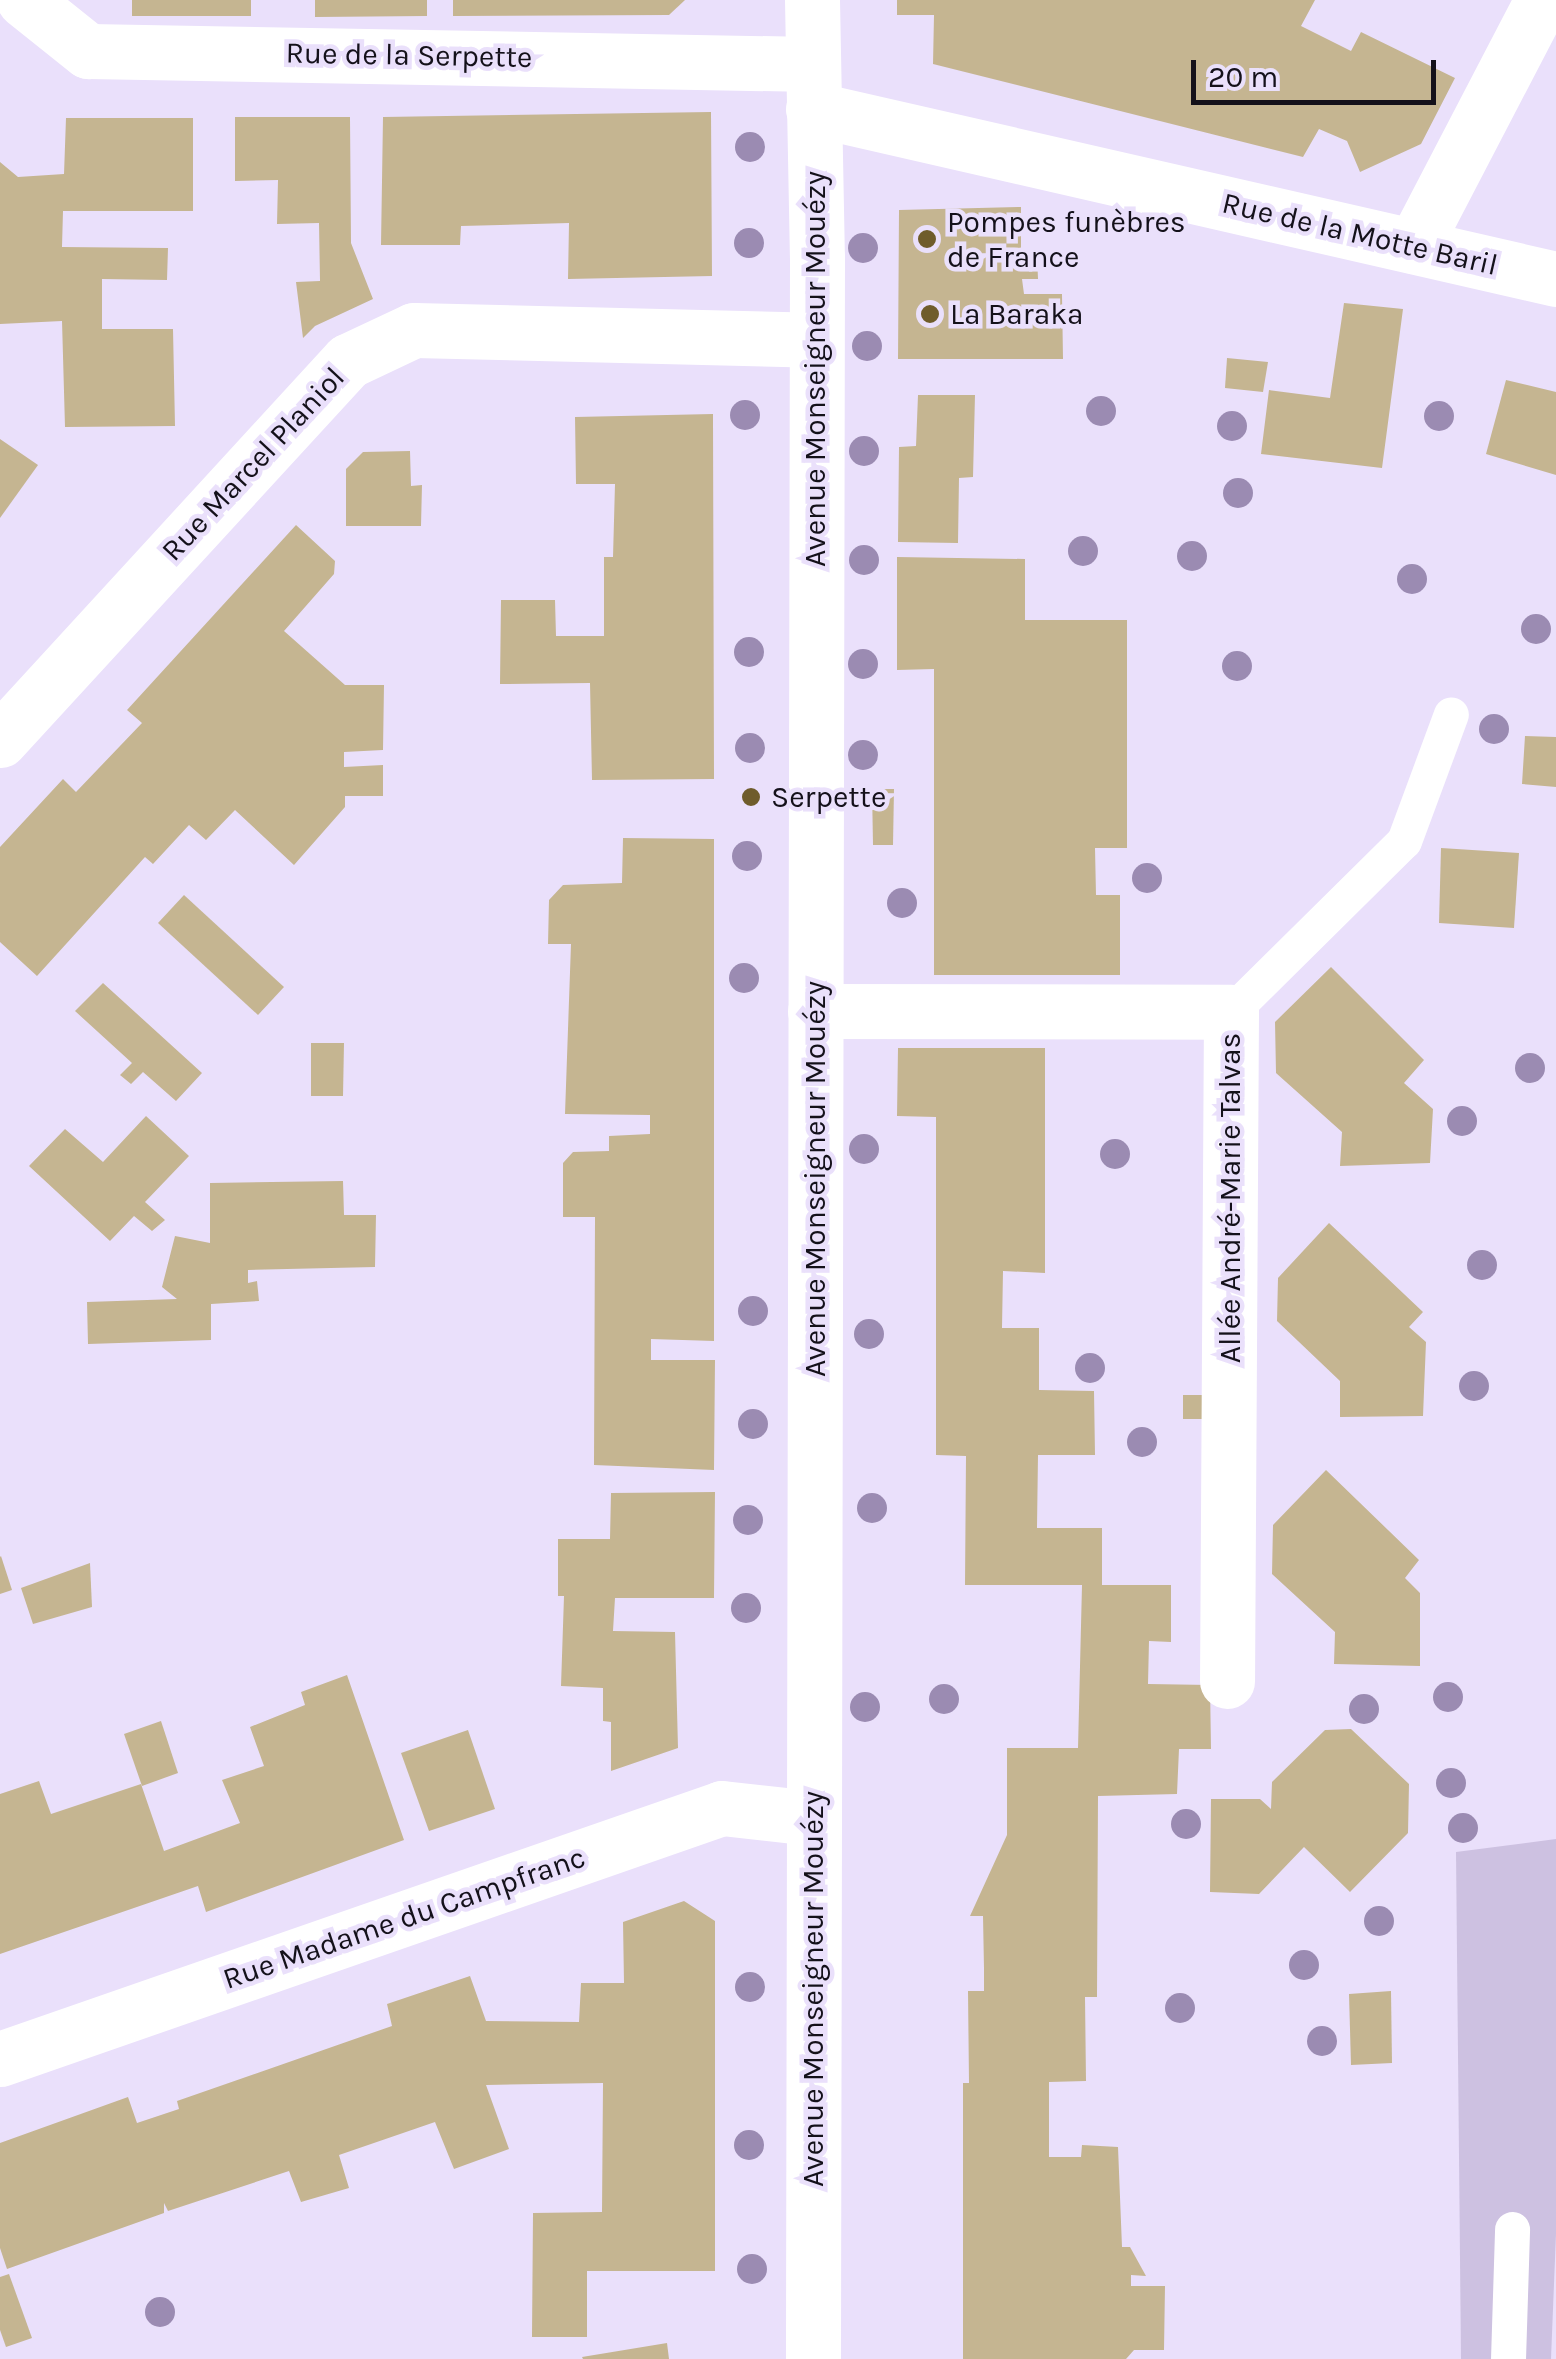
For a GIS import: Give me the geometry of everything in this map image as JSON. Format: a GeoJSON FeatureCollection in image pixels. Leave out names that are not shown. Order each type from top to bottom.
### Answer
{"type":"FeatureCollection","features":[{"type":"Feature","properties":{"kind":"street","name":"Rue de la Serpette"},"geometry":{"type":"LineString","coordinates":[[24,0],[88,51],[812,87]]}},
{"type":"Feature","properties":{"kind":"street","name":"Avenue Monseigneur Mouézy"},"geometry":{"type":"LineString","coordinates":[[812,0],[813,2359]]}},
{"type":"Feature","properties":{"kind":"street"},"geometry":{"type":"LineString","coordinates":[[1414,246],[1542,0]]}},
{"type":"Feature","properties":{"kind":"street","name":"Rue de la Motte Baril"},"geometry":{"type":"LineString","coordinates":[[812,87],[1414,246],[1556,278]]}},
{"type":"Feature","properties":{"kind":"street","name":"Rue Marcel Planiol"},"geometry":{"type":"LineString","coordinates":[[0,740],[348,361],[414,330],[815,340]]}},
{"type":"Feature","properties":{"kind":"street","name":"Allée André-Marie Talvas"},"geometry":{"type":"LineString","coordinates":[[815,1011],[1232,1012],[1227,1681]]}},
{"type":"Feature","properties":{"kind":"street","name":"Rue Madame du Campfranc"},"geometry":{"type":"LineString","coordinates":[[0,2059],[722,1808],[813,1818]]}},
{"type":"Feature","properties":{"kind":"lane"},"geometry":{"type":"LineString","coordinates":[[1232,1012],[1404,841],[1450,714]]}},
{"type":"Feature","properties":{"kind":"lane"},"geometry":{"type":"LineString","coordinates":[[1508,2359],[1512,2229]]}},
{"type":"Feature","properties":{"kind":"shaded area"},"geometry":{"type":"Polygon","coordinates":[[[1556,1839],[1556,2234],[1551,2359],[1461,2359],[1456,1852],[1556,1839]]]}},
{"type":"Feature","properties":{"kind":"building"},"geometry":{"type":"Polygon","coordinates":[[[132,0],[251,0],[251,16],[132,16],[132,0]]]}},
{"type":"Feature","properties":{"kind":"building"},"geometry":{"type":"Polygon","coordinates":[[[315,0],[427,0],[427,16],[315,17],[315,0]]]}},
{"type":"Feature","properties":{"kind":"building"},"geometry":{"type":"Polygon","coordinates":[[[453,0],[685,0],[669,15],[453,16],[453,0]]]}},
{"type":"Feature","properties":{"kind":"building"},"geometry":{"type":"Polygon","coordinates":[[[897,0],[1315,0],[1301,26],[1351,51],[1361,32],[1455,78],[1421,144],[1360,172],[1347,141],[1319,129],[1303,157],[933,64],[934,15],[897,15],[897,0]]]}},
{"type":"Feature","properties":{"kind":"building"},"geometry":{"type":"Polygon","coordinates":[[[711,112],[712,276],[568,279],[569,223],[461,226],[460,245],[381,245],[383,117],[711,112]]]}},
{"type":"Feature","properties":{"kind":"building"},"geometry":{"type":"Polygon","coordinates":[[[235,117],[350,117],[351,243],[373,299],[315,326],[303,338],[296,282],[320,281],[319,223],[277,224],[278,180],[235,181],[235,117]]]}},
{"type":"Feature","properties":{"kind":"building"},"geometry":{"type":"Polygon","coordinates":[[[66,118],[193,118],[193,211],[63,211],[62,247],[168,248],[167,280],[102,279],[102,329],[173,329],[175,426],[65,427],[62,321],[0,324],[0,162],[18,177],[64,174],[66,118]]]}},
{"type":"Feature","properties":{"kind":"building"},"geometry":{"type":"Polygon","coordinates":[[[1021,207],[1021,254],[1037,254],[1038,279],[1022,279],[1024,294],[1062,294],[1063,359],[898,359],[899,210],[1021,207]]]}},
{"type":"Feature","properties":{"kind":"building"},"geometry":{"type":"Polygon","coordinates":[[[1344,303],[1403,309],[1382,468],[1261,454],[1269,390],[1330,398],[1344,303]]]}},
{"type":"Feature","properties":{"kind":"building"},"geometry":{"type":"Polygon","coordinates":[[[1227,358],[1268,362],[1263,392],[1225,388],[1227,358]]]}},
{"type":"Feature","properties":{"kind":"building"},"geometry":{"type":"Polygon","coordinates":[[[1506,380],[1556,392],[1556,475],[1486,454],[1506,380]]]}},
{"type":"Feature","properties":{"kind":"building"},"geometry":{"type":"Polygon","coordinates":[[[918,395],[975,395],[973,477],[959,478],[958,543],[898,542],[899,447],[916,446],[918,395]]]}},
{"type":"Feature","properties":{"kind":"building"},"geometry":{"type":"Polygon","coordinates":[[[713,414],[714,779],[592,780],[590,683],[500,684],[501,600],[555,600],[556,636],[604,636],[604,557],[613,557],[615,484],[576,484],[575,417],[713,414]]]}},
{"type":"Feature","properties":{"kind":"building"},"geometry":{"type":"Polygon","coordinates":[[[0,439],[38,465],[0,518],[0,439]]]}},
{"type":"Feature","properties":{"kind":"building"},"geometry":{"type":"Polygon","coordinates":[[[410,451],[411,486],[422,485],[421,526],[346,526],[346,469],[363,452],[410,451]]]}},
{"type":"Feature","properties":{"kind":"building"},"geometry":{"type":"Polygon","coordinates":[[[296,525],[335,561],[334,574],[284,631],[345,685],[384,685],[383,750],[344,752],[344,767],[383,765],[383,796],[345,796],[345,807],[294,865],[235,810],[206,840],[189,825],[153,864],[145,857],[37,976],[0,942],[0,847],[63,779],[76,792],[142,723],[127,710],[296,525]]]}},
{"type":"Feature","properties":{"kind":"building"},"geometry":{"type":"Polygon","coordinates":[[[897,557],[1025,559],[1025,620],[1127,620],[1127,848],[1095,848],[1096,895],[1120,895],[1120,975],[934,975],[934,669],[897,670],[897,557]]]}},
{"type":"Feature","properties":{"kind":"building"},"geometry":{"type":"Polygon","coordinates":[[[1525,736],[1556,737],[1556,787],[1522,784],[1525,736]]]}},
{"type":"Feature","properties":{"kind":"building"},"geometry":{"type":"Polygon","coordinates":[[[872,789],[894,789],[893,845],[873,845],[872,789]]]}},
{"type":"Feature","properties":{"kind":"building"},"geometry":{"type":"Polygon","coordinates":[[[623,838],[714,839],[714,1341],[651,1339],[651,1360],[715,1360],[714,1470],[594,1465],[595,1217],[563,1217],[563,1163],[573,1152],[609,1151],[609,1136],[650,1134],[650,1115],[565,1114],[571,944],[548,944],[549,900],[563,885],[622,883],[623,838]]]}},
{"type":"Feature","properties":{"kind":"building"},"geometry":{"type":"Polygon","coordinates":[[[1441,848],[1519,853],[1514,928],[1439,923],[1441,848]]]}},
{"type":"Feature","properties":{"kind":"building"},"geometry":{"type":"Polygon","coordinates":[[[184,895],[284,987],[258,1015],[158,923],[184,895]]]}},
{"type":"Feature","properties":{"kind":"building"},"geometry":{"type":"Polygon","coordinates":[[[1331,967],[1424,1060],[1404,1083],[1433,1109],[1430,1163],[1340,1166],[1342,1132],[1276,1073],[1275,1022],[1331,967]]]}},
{"type":"Feature","properties":{"kind":"building"},"geometry":{"type":"Polygon","coordinates":[[[103,983],[202,1073],[176,1101],[143,1072],[131,1084],[120,1075],[132,1063],[75,1011],[103,983]]]}},
{"type":"Feature","properties":{"kind":"building"},"geometry":{"type":"Polygon","coordinates":[[[311,1043],[344,1043],[343,1096],[311,1096],[311,1043]]]}},
{"type":"Feature","properties":{"kind":"building"},"geometry":{"type":"Polygon","coordinates":[[[898,1048],[1045,1048],[1045,1273],[1003,1271],[1002,1328],[1039,1328],[1039,1390],[1094,1391],[1095,1455],[1038,1455],[1037,1528],[1102,1528],[1102,1585],[1171,1585],[1171,1642],[1149,1641],[1148,1684],[1210,1685],[1211,1749],[1179,1749],[1177,1794],[1098,1796],[1097,1997],[1085,1997],[1086,2081],[1049,2082],[1049,2157],[1081,2157],[1082,2145],[1118,2147],[1122,2247],[1130,2247],[1146,2276],[1131,2275],[1131,2286],[1165,2286],[1164,2350],[1134,2350],[1126,2359],[963,2359],[963,2083],[969,2083],[968,1991],[984,1991],[983,1916],[970,1916],[1007,1835],[1007,1748],[1078,1748],[1082,1585],[965,1585],[966,1456],[936,1455],[936,1117],[897,1116],[898,1048]]]}},
{"type":"Feature","properties":{"kind":"building"},"geometry":{"type":"Polygon","coordinates":[[[146,1116],[189,1156],[145,1202],[165,1220],[152,1231],[134,1216],[110,1241],[29,1166],[65,1129],[103,1162],[146,1116]]]}},
{"type":"Feature","properties":{"kind":"building"},"geometry":{"type":"Polygon","coordinates":[[[343,1181],[344,1215],[376,1215],[375,1267],[248,1270],[248,1283],[257,1281],[259,1301],[211,1304],[211,1340],[88,1344],[87,1302],[177,1299],[162,1287],[175,1236],[210,1243],[210,1183],[343,1181]]]}},
{"type":"Feature","properties":{"kind":"building"},"geometry":{"type":"Polygon","coordinates":[[[1329,1223],[1423,1312],[1409,1327],[1426,1342],[1423,1416],[1340,1417],[1340,1381],[1277,1321],[1278,1278],[1329,1223]]]}},
{"type":"Feature","properties":{"kind":"building"},"geometry":{"type":"Polygon","coordinates":[[[1183,1395],[1206,1395],[1206,1419],[1183,1419],[1183,1395]]]}},
{"type":"Feature","properties":{"kind":"building"},"geometry":{"type":"Polygon","coordinates":[[[1326,1470],[1419,1560],[1405,1578],[1420,1593],[1420,1666],[1334,1664],[1335,1632],[1272,1574],[1273,1525],[1326,1470]]]}},
{"type":"Feature","properties":{"kind":"building"},"geometry":{"type":"Polygon","coordinates":[[[715,1492],[714,1598],[615,1598],[613,1631],[675,1632],[678,1748],[611,1771],[611,1722],[603,1721],[603,1688],[561,1686],[564,1596],[558,1596],[558,1539],[610,1539],[611,1493],[715,1492]]]}},
{"type":"Feature","properties":{"kind":"building"},"geometry":{"type":"Polygon","coordinates":[[[0,1557],[12,1590],[0,1594],[0,1557]]]}},
{"type":"Feature","properties":{"kind":"building"},"geometry":{"type":"Polygon","coordinates":[[[90,1563],[92,1607],[33,1624],[21,1588],[90,1563]]]}},
{"type":"Feature","properties":{"kind":"building"},"geometry":{"type":"Polygon","coordinates":[[[347,1675],[404,1840],[206,1912],[198,1886],[0,1954],[0,1794],[39,1781],[51,1814],[141,1784],[164,1851],[240,1823],[222,1780],[264,1766],[250,1727],[305,1705],[301,1692],[347,1675]]]}},
{"type":"Feature","properties":{"kind":"building"},"geometry":{"type":"Polygon","coordinates":[[[161,1721],[178,1773],[142,1786],[124,1734],[161,1721]]]}},
{"type":"Feature","properties":{"kind":"building"},"geometry":{"type":"Polygon","coordinates":[[[1351,1729],[1409,1784],[1408,1833],[1350,1892],[1304,1847],[1259,1894],[1210,1892],[1211,1799],[1260,1799],[1271,1809],[1272,1782],[1325,1730],[1351,1729]]]}},
{"type":"Feature","properties":{"kind":"building"},"geometry":{"type":"Polygon","coordinates":[[[468,1730],[495,1809],[429,1831],[401,1753],[468,1730]]]}},
{"type":"Feature","properties":{"kind":"building"},"geometry":{"type":"Polygon","coordinates":[[[684,1901],[715,1921],[715,2271],[587,2271],[587,2337],[532,2337],[533,2213],[602,2212],[603,2083],[486,2085],[509,2149],[454,2169],[435,2122],[339,2155],[349,2188],[301,2202],[289,2171],[168,2211],[164,2203],[164,2213],[7,2269],[0,2248],[0,2143],[128,2097],[137,2123],[179,2109],[177,2101],[392,2026],[387,2004],[470,1976],[486,2021],[579,2022],[581,1983],[624,1983],[623,1922],[684,1901]]]}},
{"type":"Feature","properties":{"kind":"building"},"geometry":{"type":"Polygon","coordinates":[[[1391,1991],[1392,2063],[1351,2065],[1349,1994],[1391,1991]]]}},
{"type":"Feature","properties":{"kind":"building"},"geometry":{"type":"Polygon","coordinates":[[[9,2274],[32,2338],[6,2347],[0,2330],[0,2277],[9,2274]]]}},
{"type":"Feature","properties":{"kind":"building"},"geometry":{"type":"Polygon","coordinates":[[[667,2343],[669,2359],[582,2357],[667,2343]]]}},
{"type":"Feature","properties":{"kind":"place","name":"Pompes funèbres de France"},"geometry":{"type":"Point","coordinates":[927,239]}},
{"type":"Feature","properties":{"kind":"place","name":"La Baraka"},"geometry":{"type":"Point","coordinates":[930,314]}},
{"type":"Feature","properties":{"kind":"place","name":"Serpette"},"geometry":{"type":"Point","coordinates":[751,797]}}]}
